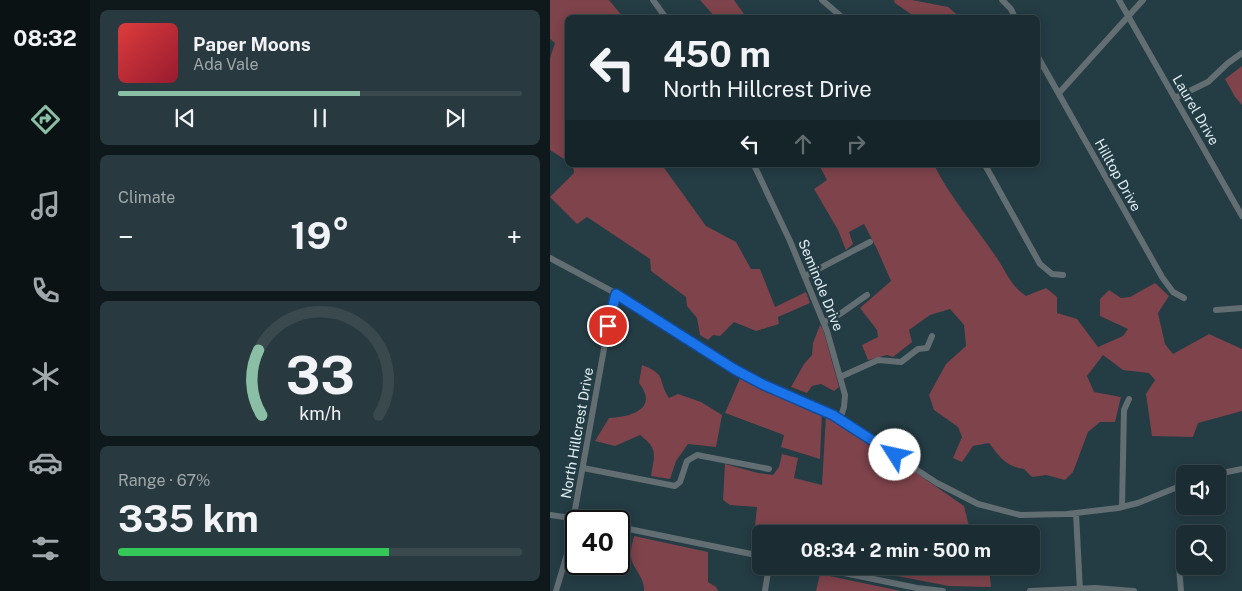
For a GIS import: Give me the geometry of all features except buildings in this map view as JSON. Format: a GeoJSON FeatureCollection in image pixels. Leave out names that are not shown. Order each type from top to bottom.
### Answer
{"type":"FeatureCollection","features":[{"type":"Feature","properties":{"kind":"street"},"geometry":{"type":"LineString","coordinates":[[653,0],[664,15]]}},
{"type":"Feature","properties":{"kind":"street"},"geometry":{"type":"LineString","coordinates":[[822,0],[840,15]]}},
{"type":"Feature","properties":{"kind":"street"},"geometry":{"type":"LineString","coordinates":[[1002,0],[1011,9],[1014,15]]}},
{"type":"Feature","properties":{"kind":"street","name":"Laurel Drive"},"geometry":{"type":"LineString","coordinates":[[1119,0],[1242,216]]}},
{"type":"Feature","properties":{"kind":"street"},"geometry":{"type":"LineString","coordinates":[[1059,93],[1143,0]]}},
{"type":"Feature","properties":{"kind":"street"},"geometry":{"type":"LineString","coordinates":[[1175,98],[1208,82],[1242,53]]}},
{"type":"Feature","properties":{"kind":"street","name":"Hilltop Drive"},"geometry":{"type":"LineString","coordinates":[[1040,60],[1162,277],[1173,292],[1184,298]]}},
{"type":"Feature","properties":{"kind":"street","name":"Seminole Drive"},"geometry":{"type":"LineString","coordinates":[[755,167],[824,322],[840,377],[845,402],[840,419]]}},
{"type":"Feature","properties":{"kind":"street"},"geometry":{"type":"LineString","coordinates":[[986,167],[1040,264],[1048,272],[1062,275]]}},
{"type":"Feature","properties":{"kind":"street"},"geometry":{"type":"LineString","coordinates":[[805,276],[870,242]]}},
{"type":"Feature","properties":{"kind":"street"},"geometry":{"type":"LineString","coordinates":[[550,258],[616,294],[749,377],[840,419],[937,483],[978,504],[1020,515],[1048,516],[1122,507],[1138,503],[1176,488]]}},
{"type":"Feature","properties":{"kind":"street","name":"North Hillcrest Drive"},"geometry":{"type":"LineString","coordinates":[[575,510],[608,326],[616,294]]}},
{"type":"Feature","properties":{"kind":"street"},"geometry":{"type":"LineString","coordinates":[[824,322],[867,295]]}},
{"type":"Feature","properties":{"kind":"street"},"geometry":{"type":"LineString","coordinates":[[1216,310],[1242,308]]}},
{"type":"Feature","properties":{"kind":"street"},"geometry":{"type":"LineString","coordinates":[[840,377],[878,360],[896,363],[905,361],[915,351],[927,348],[932,336]]}},
{"type":"Feature","properties":{"kind":"street"},"geometry":{"type":"LineString","coordinates":[[1122,507],[1124,410],[1129,399]]}},
{"type":"Feature","properties":{"kind":"street"},"geometry":{"type":"LineString","coordinates":[[583,468],[675,486],[680,482],[687,461],[697,455],[768,469]]}},
{"type":"Feature","properties":{"kind":"street"},"geometry":{"type":"LineString","coordinates":[[1226,472],[1242,469]]}},
{"type":"Feature","properties":{"kind":"street"},"geometry":{"type":"LineString","coordinates":[[1076,513],[1080,590]]}},
{"type":"Feature","properties":{"kind":"street"},"geometry":{"type":"LineString","coordinates":[[550,515],[565,517]]}},
{"type":"Feature","properties":{"kind":"street"},"geometry":{"type":"LineString","coordinates":[[630,529],[752,554]]}},
{"type":"Feature","properties":{"kind":"street","name":"North Hillcrest Drive"},"geometry":{"type":"LineString","coordinates":[[556,591],[565,563]]}},
{"type":"Feature","properties":{"kind":"street"},"geometry":{"type":"LineString","coordinates":[[765,591],[767,575]]}},
{"type":"Feature","properties":{"kind":"street"},"geometry":{"type":"LineString","coordinates":[[853,575],[910,587],[943,591]]}},
{"type":"Feature","properties":{"kind":"street"},"geometry":{"type":"LineString","coordinates":[[1180,575],[1181,591]]}},
{"type":"Feature","properties":{"kind":"street"},"geometry":{"type":"LineString","coordinates":[[1030,591],[1105,588],[1134,591]]}},
{"type":"Feature","properties":{"kind":"shaded area"},"geometry":{"type":"Polygon","coordinates":[[[550,0],[609,0],[621,15],[565,15],[565,160],[550,150],[550,58],[555,43],[550,39],[550,0]]]}},
{"type":"Feature","properties":{"kind":"shaded area"},"geometry":{"type":"Polygon","coordinates":[[[700,0],[734,0],[745,15],[713,15],[700,0]]]}},
{"type":"Feature","properties":{"kind":"shaded area"},"geometry":{"type":"Polygon","coordinates":[[[894,0],[912,0],[948,7],[958,15],[912,15],[895,3],[894,0]]]}},
{"type":"Feature","properties":{"kind":"shaded area"},"geometry":{"type":"Polygon","coordinates":[[[1242,66],[1242,105],[1225,79],[1242,66]]]}},
{"type":"Feature","properties":{"kind":"shaded area"},"geometry":{"type":"Polygon","coordinates":[[[573,167],[663,167],[706,226],[736,242],[751,269],[760,269],[775,307],[806,292],[810,303],[778,317],[779,324],[756,331],[734,322],[720,336],[713,335],[708,340],[700,335],[697,318],[687,306],[686,297],[651,271],[650,259],[587,217],[577,224],[550,197],[574,173],[573,167]]]}},
{"type":"Feature","properties":{"kind":"shaded area"},"geometry":{"type":"Polygon","coordinates":[[[820,167],[935,167],[1015,286],[1026,296],[1046,288],[1057,297],[1057,313],[1077,319],[1098,347],[1123,336],[1128,329],[1100,316],[1100,299],[1109,290],[1121,298],[1130,297],[1155,283],[1169,296],[1158,313],[1165,344],[1173,354],[1209,334],[1242,349],[1242,411],[1198,423],[1193,437],[1152,436],[1146,394],[1155,380],[1149,373],[1123,370],[1103,355],[1087,376],[1094,392],[1121,397],[1115,422],[1100,422],[1088,432],[1073,472],[1065,480],[1046,475],[1032,477],[1024,469],[1012,466],[1003,460],[989,443],[973,446],[962,462],[953,458],[962,437],[958,427],[934,410],[929,395],[946,364],[966,346],[964,325],[950,309],[930,315],[909,330],[912,342],[893,357],[887,355],[868,360],[862,345],[878,337],[877,330],[860,308],[891,281],[864,224],[849,232],[853,244],[846,250],[838,230],[814,189],[827,180],[820,167]]]}},
{"type":"Feature","properties":{"kind":"shaded area"},"geometry":{"type":"Polygon","coordinates":[[[820,325],[823,329],[839,387],[834,391],[821,384],[812,386],[807,393],[791,387],[804,364],[812,355],[813,343],[820,325]]]}},
{"type":"Feature","properties":{"kind":"shaded area"},"geometry":{"type":"Polygon","coordinates":[[[642,365],[659,375],[669,398],[678,394],[701,402],[722,415],[716,447],[688,444],[676,461],[670,479],[651,476],[654,458],[653,449],[640,435],[615,446],[595,441],[609,418],[626,416],[640,410],[644,405],[646,399],[639,383],[642,365]]]}},
{"type":"Feature","properties":{"kind":"shaded area"},"geometry":{"type":"Polygon","coordinates":[[[741,376],[822,411],[820,459],[781,447],[784,435],[725,413],[741,376]]]}},
{"type":"Feature","properties":{"kind":"shaded area"},"geometry":{"type":"Polygon","coordinates":[[[826,415],[870,441],[964,506],[969,525],[755,525],[757,507],[730,505],[723,500],[725,464],[773,475],[779,467],[782,454],[798,458],[794,478],[822,485],[826,415]]]}},
{"type":"Feature","properties":{"kind":"shaded area"},"geometry":{"type":"Polygon","coordinates":[[[634,536],[708,552],[708,582],[716,587],[718,591],[644,591],[643,581],[631,557],[634,536]]]}},
{"type":"Feature","properties":{"kind":"shaded area"},"geometry":{"type":"Polygon","coordinates":[[[820,575],[825,575],[901,591],[816,591],[820,575]]]}},
{"type":"Feature","properties":{"kind":"shaded area"},"geometry":{"type":"Polygon","coordinates":[[[892,575],[990,575],[991,587],[949,586],[892,575]]]}},
{"type":"Feature","properties":{"kind":"route"},"geometry":{"type":"LineString","coordinates":[[608,326],[616,294],[734,369],[762,384],[833,415],[895,455]]}}]}
